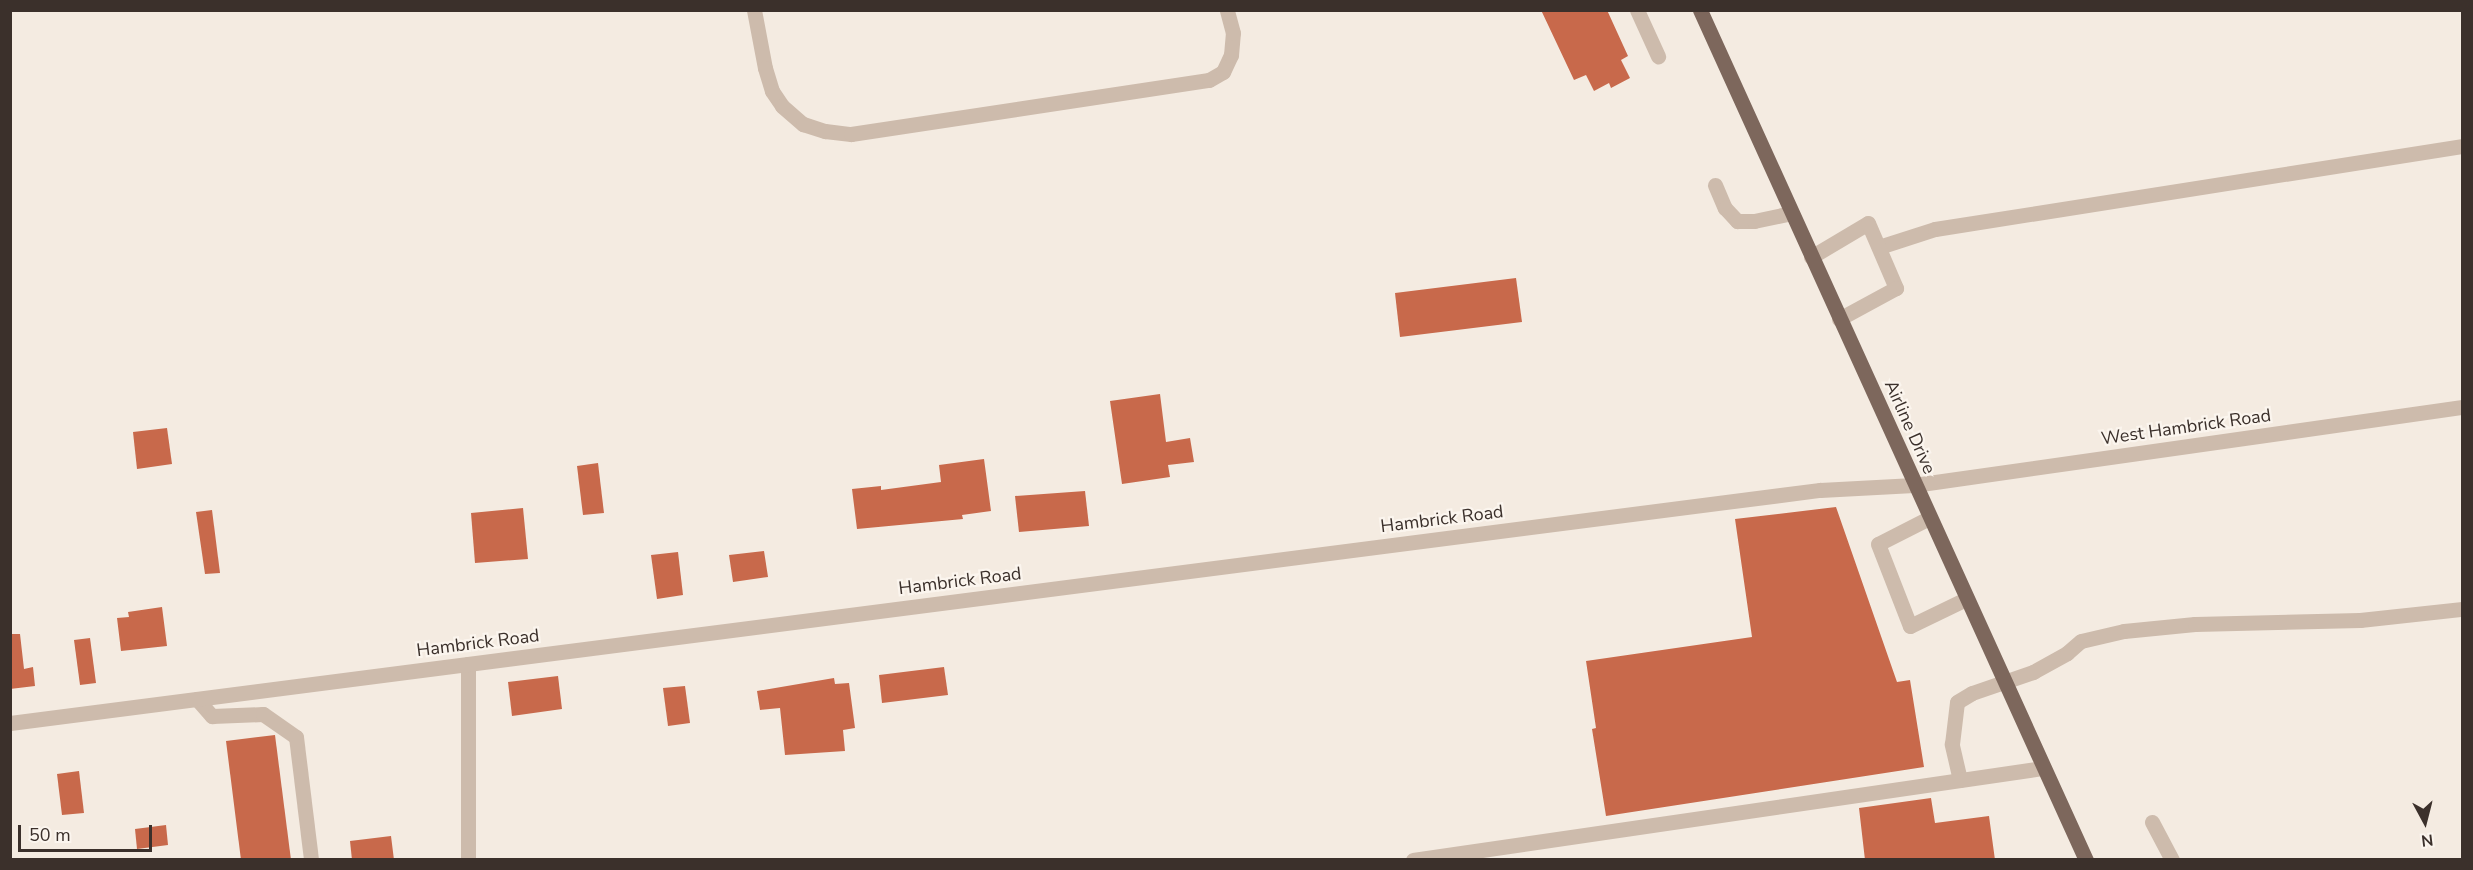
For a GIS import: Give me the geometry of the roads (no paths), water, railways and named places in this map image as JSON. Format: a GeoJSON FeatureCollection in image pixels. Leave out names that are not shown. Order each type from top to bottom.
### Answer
{"type":"FeatureCollection","features":[{"type":"Feature","properties":{"kind":"main road","name":"Airline Drive"},"geometry":{"type":"LineString","coordinates":[[1700,10],[2086,860]]}},
{"type":"Feature","properties":{"kind":"street"},"geometry":{"type":"LineString","coordinates":[[754,10],[765,68],[772,91],[782,106],[802,124],[825,131],[851,134],[1209,80],[1223,72],[1231,55],[1233,33],[1227,10]]}},
{"type":"Feature","properties":{"kind":"street"},"geometry":{"type":"LineString","coordinates":[[1637,10],[1658,56]]}},
{"type":"Feature","properties":{"kind":"street"},"geometry":{"type":"LineString","coordinates":[[1879,247],[1935,229],[2463,146]]}},
{"type":"Feature","properties":{"kind":"street"},"geometry":{"type":"LineString","coordinates":[[1715,185],[1725,208],[1737,221],[1754,221],[1791,213]]}},
{"type":"Feature","properties":{"kind":"street"},"geometry":{"type":"LineString","coordinates":[[1811,257],[1868,223],[1896,288],[1839,319]]}},
{"type":"Feature","properties":{"kind":"street","name":"West Hambrick Road"},"geometry":{"type":"LineString","coordinates":[[1914,485],[2463,407]]}},
{"type":"Feature","properties":{"kind":"street","name":"Hambrick Road"},"geometry":{"type":"LineString","coordinates":[[10,723],[1820,490],[1914,485]]}},
{"type":"Feature","properties":{"kind":"street"},"geometry":{"type":"LineString","coordinates":[[1929,518],[1878,544],[1910,626],[1966,599]]}},
{"type":"Feature","properties":{"kind":"street"},"geometry":{"type":"LineString","coordinates":[[1960,780],[1952,744],[1958,702],[1972,693],[2033,672],[2067,653],[2081,641],[2124,631],[2195,624],[2360,620],[2463,609]]}},
{"type":"Feature","properties":{"kind":"street"},"geometry":{"type":"LineString","coordinates":[[468,664],[468,860]]}},
{"type":"Feature","properties":{"kind":"street"},"geometry":{"type":"LineString","coordinates":[[197,699],[212,716],[263,714],[296,737],[311,860]]}},
{"type":"Feature","properties":{"kind":"street"},"geometry":{"type":"LineString","coordinates":[[1413,860],[2043,768]]}},
{"type":"Feature","properties":{"kind":"street"},"geometry":{"type":"LineString","coordinates":[[2152,822],[2172,860]]}}]}
